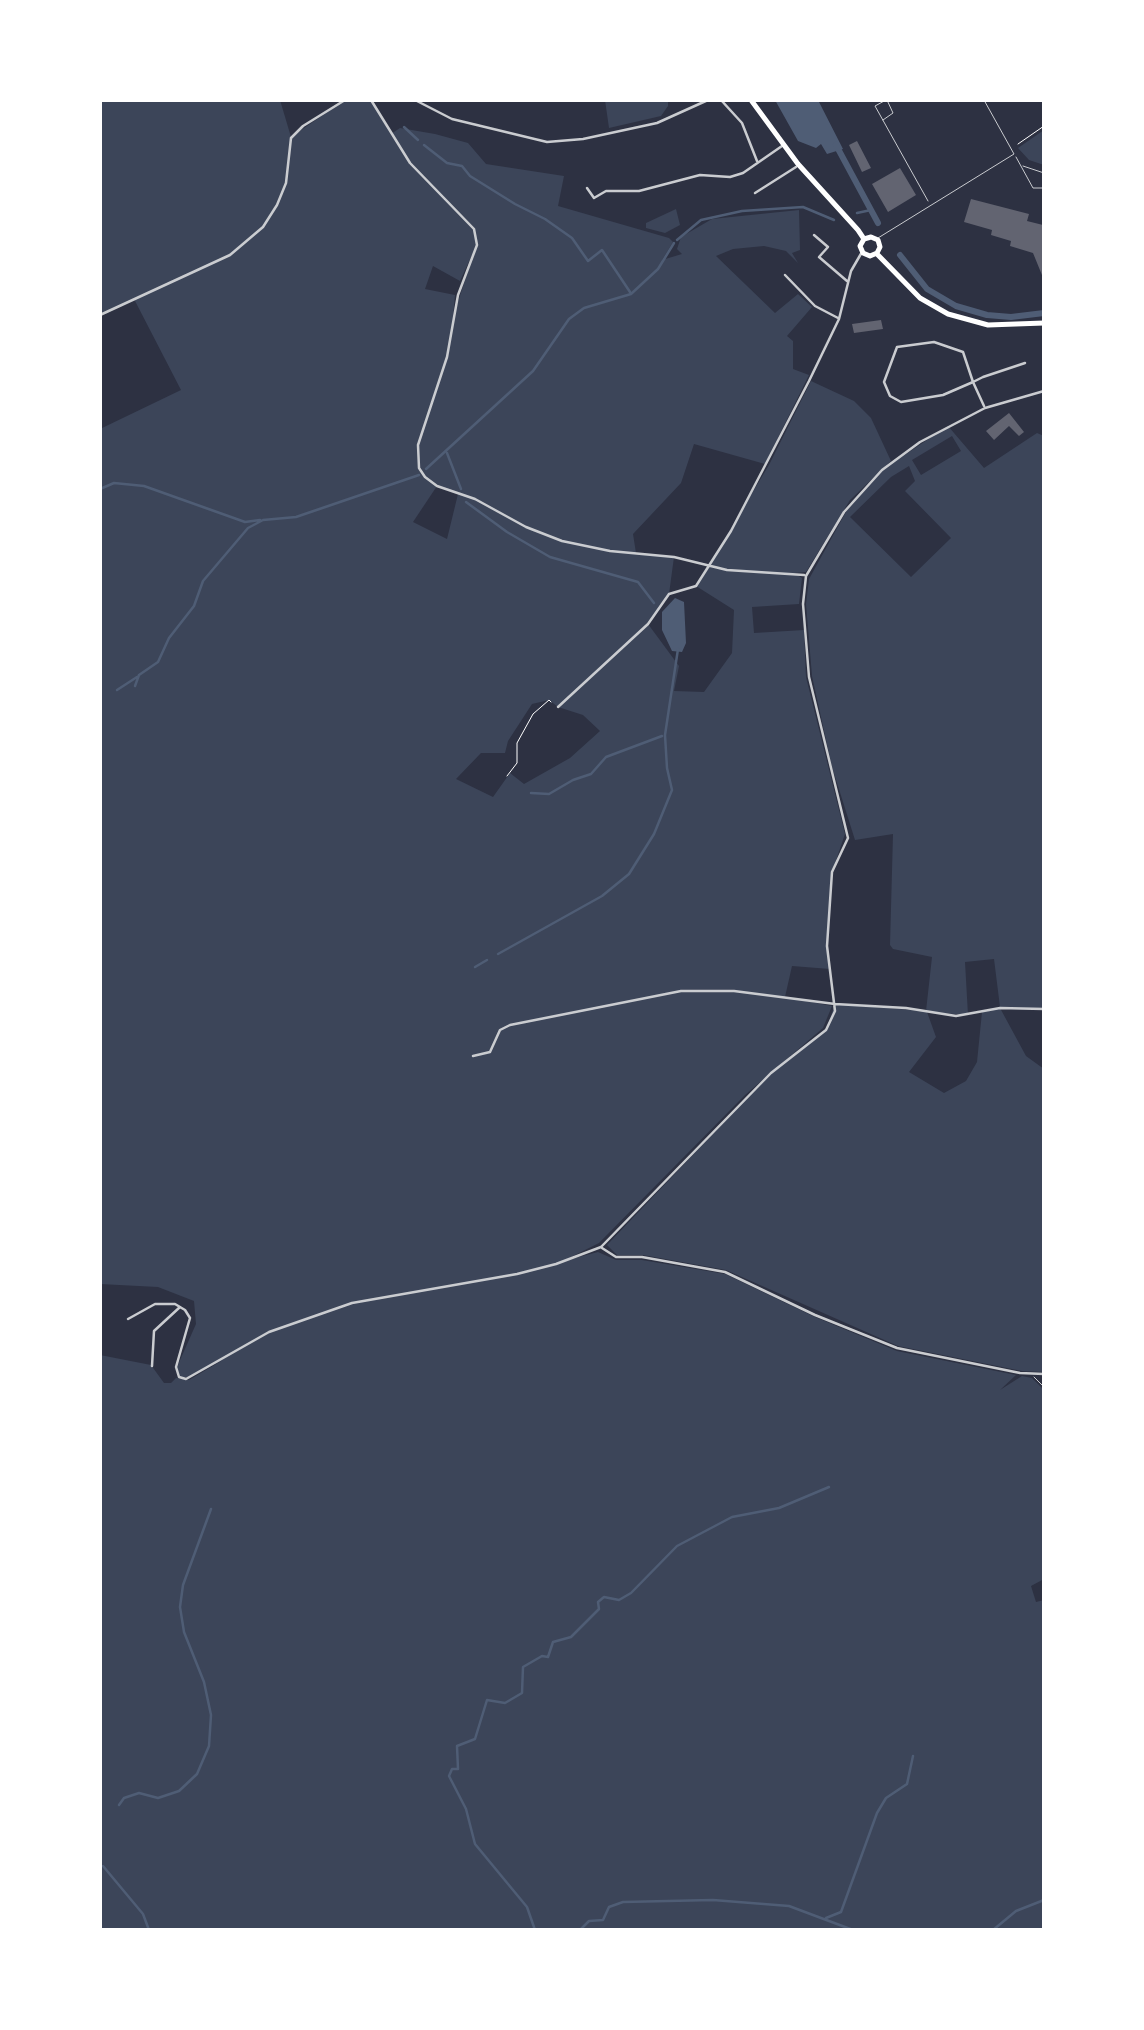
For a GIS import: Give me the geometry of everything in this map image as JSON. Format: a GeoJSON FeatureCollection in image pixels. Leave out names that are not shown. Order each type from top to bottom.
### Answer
{"type":"FeatureCollection","features":[{"type":"Feature","properties":{"kind":"main road"},"geometry":{"type":"LineString","coordinates":[[750,100],[782,146],[864,239]]}},
{"type":"Feature","properties":{"kind":"main road"},"geometry":{"type":"LineString","coordinates":[[878,238],[880,246],[876,253],[870,256],[862,252],[864,239],[878,238]]}},
{"type":"Feature","properties":{"kind":"main road"},"geometry":{"type":"LineString","coordinates":[[876,253],[920,298],[948,314],[988,325],[1044,323]]}},
{"type":"Feature","properties":{"kind":"street"},"geometry":{"type":"LineString","coordinates":[[100,315],[230,255],[263,227],[278,206],[286,183],[291,138],[303,126],[346,100]]}},
{"type":"Feature","properties":{"kind":"street"},"geometry":{"type":"LineString","coordinates":[[371,100],[410,164],[474,229],[477,245],[458,295],[418,445],[419,468],[425,477],[562,541],[610,551],[674,557],[709,566],[806,576]]}},
{"type":"Feature","properties":{"kind":"street"},"geometry":{"type":"LineString","coordinates":[[415,100],[452,119],[547,142],[583,139],[658,123],[708,100]]}},
{"type":"Feature","properties":{"kind":"street"},"geometry":{"type":"LineString","coordinates":[[721,100],[742,123],[758,162]]}},
{"type":"Feature","properties":{"kind":"street"},"geometry":{"type":"LineString","coordinates":[[587,188],[594,198],[606,191],[639,191],[700,174],[744,173],[782,146]]}},
{"type":"Feature","properties":{"kind":"street"},"geometry":{"type":"LineString","coordinates":[[755,192],[798,164]]}},
{"type":"Feature","properties":{"kind":"street"},"geometry":{"type":"LineString","coordinates":[[814,235],[828,247],[819,257],[849,282]]}},
{"type":"Feature","properties":{"kind":"street"},"geometry":{"type":"LineString","coordinates":[[558,707],[648,624],[669,594],[696,586],[767,464],[840,319],[856,258],[862,252]]}},
{"type":"Feature","properties":{"kind":"street"},"geometry":{"type":"LineString","coordinates":[[785,276],[815,306],[840,319]]}},
{"type":"Feature","properties":{"kind":"street"},"geometry":{"type":"LineString","coordinates":[[984,408],[973,382],[963,352],[934,342],[897,347],[884,382],[890,396],[901,402],[943,396],[973,382],[1025,364]]}},
{"type":"Feature","properties":{"kind":"street"},"geometry":{"type":"LineString","coordinates":[[128,1318],[155,1304],[181,1306],[190,1315],[176,1367],[182,1379],[190,1378],[269,1332],[352,1303],[517,1274],[601,1247],[770,1073],[826,1030],[834,1004],[826,946],[832,872],[848,838],[809,677],[803,604],[806,576],[844,512],[866,486],[920,442],[984,408],[1044,391]]}},
{"type":"Feature","properties":{"kind":"street"},"geometry":{"type":"LineString","coordinates":[[473,1056],[492,1048],[500,1030],[510,1025],[681,991],[724,990],[956,1016],[1000,1008],[1044,1008]]}},
{"type":"Feature","properties":{"kind":"street"},"geometry":{"type":"LineString","coordinates":[[601,1247],[616,1257],[642,1257],[725,1272],[815,1316],[928,1357],[1044,1374]]}},
{"type":"Feature","properties":{"kind":"street"},"geometry":{"type":"LineString","coordinates":[[152,1366],[154,1332],[181,1306]]}},
{"type":"Feature","properties":{"kind":"lane"},"geometry":{"type":"LineString","coordinates":[[872,100],[930,204]]}},
{"type":"Feature","properties":{"kind":"lane"},"geometry":{"type":"LineString","coordinates":[[875,106],[886,100],[893,113],[883,120]]}},
{"type":"Feature","properties":{"kind":"lane"},"geometry":{"type":"LineString","coordinates":[[984,100],[1033,188],[1044,188]]}},
{"type":"Feature","properties":{"kind":"lane"},"geometry":{"type":"LineString","coordinates":[[878,238],[1014,154]]}},
{"type":"Feature","properties":{"kind":"lane"},"geometry":{"type":"LineString","coordinates":[[1020,165],[1044,173]]}},
{"type":"Feature","properties":{"kind":"lane"},"geometry":{"type":"LineString","coordinates":[[1031,1374],[1044,1387]]}},
{"type":"Feature","properties":{"kind":"path"},"geometry":{"type":"LineString","coordinates":[[1011,150],[1044,126]]}},
{"type":"Feature","properties":{"kind":"path"},"geometry":{"type":"LineString","coordinates":[[507,776],[516,763],[517,743],[534,714],[548,700],[558,707]]}},
{"type":"Feature","properties":{"kind":"shaded area"},"geometry":{"type":"Polygon","coordinates":[[[100,100],[280,100],[291,137],[345,100],[371,100],[391,134],[400,128],[435,134],[468,143],[486,164],[564,176],[558,206],[669,238],[673,242],[662,260],[682,254],[677,249],[681,237],[712,219],[799,210],[800,250],[792,253],[798,263],[786,251],[764,246],[733,249],[716,256],[775,313],[798,294],[812,307],[787,336],[793,341],[793,369],[809,375],[765,464],[694,444],[681,483],[633,534],[636,553],[674,557],[669,594],[648,624],[679,666],[674,691],[704,692],[732,653],[734,610],[696,586],[769,465],[811,381],[854,401],[871,418],[891,461],[850,500],[806,572],[794,573],[802,578],[799,604],[752,607],[754,633],[804,630],[806,677],[845,834],[832,872],[827,945],[830,969],[792,966],[785,997],[832,1006],[823,1028],[745,1095],[599,1243],[563,1261],[598,1252],[616,1260],[642,1260],[725,1274],[897,1351],[1016,1375],[1000,1390],[1022,1376],[1032,1378],[1044,1390],[1044,1579],[1031,1586],[1036,1602],[1044,1600],[1044,1930],[100,1930],[100,1355],[151,1365],[164,1383],[176,1378],[189,1380],[223,1360],[189,1377],[179,1377],[177,1367],[196,1324],[194,1301],[158,1287],[100,1284],[100,429],[181,390],[134,299],[100,315],[100,100]],[[473,256],[460,281],[433,266],[425,289],[455,295],[453,317],[473,256]],[[437,486],[413,522],[447,539],[458,494],[437,486]],[[549,700],[532,704],[508,741],[505,753],[481,753],[456,779],[493,797],[510,773],[524,784],[570,758],[600,731],[583,715],[549,700]]]}},
{"type":"Feature","properties":{"kind":"shaded area"},"geometry":{"type":"Polygon","coordinates":[[[605,100],[668,100],[668,106],[661,116],[609,128],[605,100]]]}},
{"type":"Feature","properties":{"kind":"shaded area"},"geometry":{"type":"Polygon","coordinates":[[[775,100],[818,100],[843,149],[827,154],[821,144],[816,148],[798,141],[775,100]]]}},
{"type":"Feature","properties":{"kind":"shaded area"},"geometry":{"type":"Polygon","coordinates":[[[1044,130],[1044,165],[1029,160],[1018,148],[1044,130]]]}},
{"type":"Feature","properties":{"kind":"shaded area"},"geometry":{"type":"Polygon","coordinates":[[[676,209],[680,225],[665,233],[646,228],[646,223],[676,209]]]}},
{"type":"Feature","properties":{"kind":"shaded area"},"geometry":{"type":"Polygon","coordinates":[[[948,426],[984,468],[1037,433],[1044,436],[1044,1009],[1000,1008],[1026,1056],[1044,1069],[1044,1372],[898,1346],[726,1270],[643,1255],[617,1255],[607,1245],[771,1073],[826,1030],[835,1004],[926,1011],[932,957],[893,949],[890,945],[893,834],[855,840],[832,767],[812,676],[806,604],[809,579],[852,501],[882,470],[948,426]],[[952,436],[912,460],[921,475],[961,451],[952,436]],[[909,466],[891,477],[850,517],[911,577],[951,538],[905,491],[915,481],[909,466]],[[994,959],[965,962],[968,1015],[927,1012],[936,1037],[909,1072],[944,1093],[966,1081],[977,1062],[982,1012],[1000,1007],[994,959]]]}},
{"type":"Feature","properties":{"kind":"shaded area"},"geometry":{"type":"Polygon","coordinates":[[[675,598],[684,602],[686,643],[682,652],[672,651],[662,630],[662,612],[675,598]]]}},
{"type":"Feature","properties":{"kind":"building"},"geometry":{"type":"Polygon","coordinates":[[[857,141],[871,168],[862,172],[849,145],[857,141]]]}},
{"type":"Feature","properties":{"kind":"building"},"geometry":{"type":"Polygon","coordinates":[[[900,168],[916,195],[888,212],[872,184],[900,168]]]}},
{"type":"Feature","properties":{"kind":"building"},"geometry":{"type":"Polygon","coordinates":[[[971,199],[1029,214],[1027,221],[1043,225],[1044,280],[1033,253],[1010,246],[1011,241],[991,235],[992,230],[964,222],[971,199]]]}},
{"type":"Feature","properties":{"kind":"building"},"geometry":{"type":"Polygon","coordinates":[[[881,320],[883,329],[854,333],[852,324],[881,320]]]}},
{"type":"Feature","properties":{"kind":"building"},"geometry":{"type":"Polygon","coordinates":[[[1009,413],[1024,432],[1019,436],[1009,426],[994,440],[986,431],[1009,413]]]}},
{"type":"Feature","properties":{"kind":"waterway"},"geometry":{"type":"LineString","coordinates":[[404,127],[418,140]]}},
{"type":"Feature","properties":{"kind":"waterway"},"geometry":{"type":"LineString","coordinates":[[424,145],[447,163],[462,166],[470,176],[572,238],[588,261],[602,250],[630,292]]}},
{"type":"Feature","properties":{"kind":"waterway"},"geometry":{"type":"LineString","coordinates":[[836,145],[878,223]]}},
{"type":"Feature","properties":{"kind":"waterway"},"geometry":{"type":"LineString","coordinates":[[677,240],[701,220],[742,211],[803,207],[834,220]]}},
{"type":"Feature","properties":{"kind":"waterway"},"geometry":{"type":"LineString","coordinates":[[857,213],[871,210]]}},
{"type":"Feature","properties":{"kind":"waterway"},"geometry":{"type":"LineString","coordinates":[[426,469],[533,371],[569,319],[584,308],[631,294],[658,269],[674,243]]}},
{"type":"Feature","properties":{"kind":"waterway"},"geometry":{"type":"LineString","coordinates":[[900,255],[927,289],[956,306],[1011,317],[1044,313]]}},
{"type":"Feature","properties":{"kind":"waterway"},"geometry":{"type":"LineString","coordinates":[[447,453],[461,489]]}},
{"type":"Feature","properties":{"kind":"waterway"},"geometry":{"type":"LineString","coordinates":[[135,686],[139,675],[158,662],[169,638],[194,606],[203,581],[248,528],[263,520],[296,517],[419,475]]}},
{"type":"Feature","properties":{"kind":"waterway"},"geometry":{"type":"LineString","coordinates":[[100,489],[114,483],[144,486],[245,522],[260,520]]}},
{"type":"Feature","properties":{"kind":"waterway"},"geometry":{"type":"LineString","coordinates":[[466,502],[550,557],[638,582],[654,603]]}},
{"type":"Feature","properties":{"kind":"waterway"},"geometry":{"type":"LineString","coordinates":[[498,954],[602,896],[629,874],[654,834],[672,790],[665,735],[678,649]]}},
{"type":"Feature","properties":{"kind":"waterway"},"geometry":{"type":"LineString","coordinates":[[117,690],[137,677]]}},
{"type":"Feature","properties":{"kind":"waterway"},"geometry":{"type":"LineString","coordinates":[[531,793],[549,794],[591,774],[606,757],[662,736]]}},
{"type":"Feature","properties":{"kind":"waterway"},"geometry":{"type":"LineString","coordinates":[[475,967],[487,960]]}},
{"type":"Feature","properties":{"kind":"waterway"},"geometry":{"type":"LineString","coordinates":[[535,1930],[527,1907],[475,1844],[466,1809],[449,1776],[452,1769],[458,1769],[457,1746],[475,1739],[487,1700],[505,1703],[522,1693],[523,1667],[542,1656],[548,1657],[553,1642],[571,1637],[599,1609],[598,1602],[604,1597],[619,1600],[631,1593],[677,1546],[732,1517],[779,1508],[829,1487]]}},
{"type":"Feature","properties":{"kind":"waterway"},"geometry":{"type":"LineString","coordinates":[[119,1805],[124,1798],[139,1793],[158,1798],[179,1791],[197,1774],[209,1746],[211,1715],[204,1682],[184,1632],[180,1607],[183,1585],[211,1509]]}},
{"type":"Feature","properties":{"kind":"waterway"},"geometry":{"type":"LineString","coordinates":[[826,1918],[841,1912],[877,1813],[886,1798],[907,1784],[913,1756]]}},
{"type":"Feature","properties":{"kind":"waterway"},"geometry":{"type":"LineString","coordinates":[[103,1866],[143,1914],[149,1930]]}},
{"type":"Feature","properties":{"kind":"waterway"},"geometry":{"type":"LineString","coordinates":[[580,1930],[589,1921],[603,1920],[609,1907],[623,1902],[713,1900],[789,1906],[853,1930]]}},
{"type":"Feature","properties":{"kind":"waterway"},"geometry":{"type":"LineString","coordinates":[[993,1930],[1016,1911],[1044,1900]]}}]}
